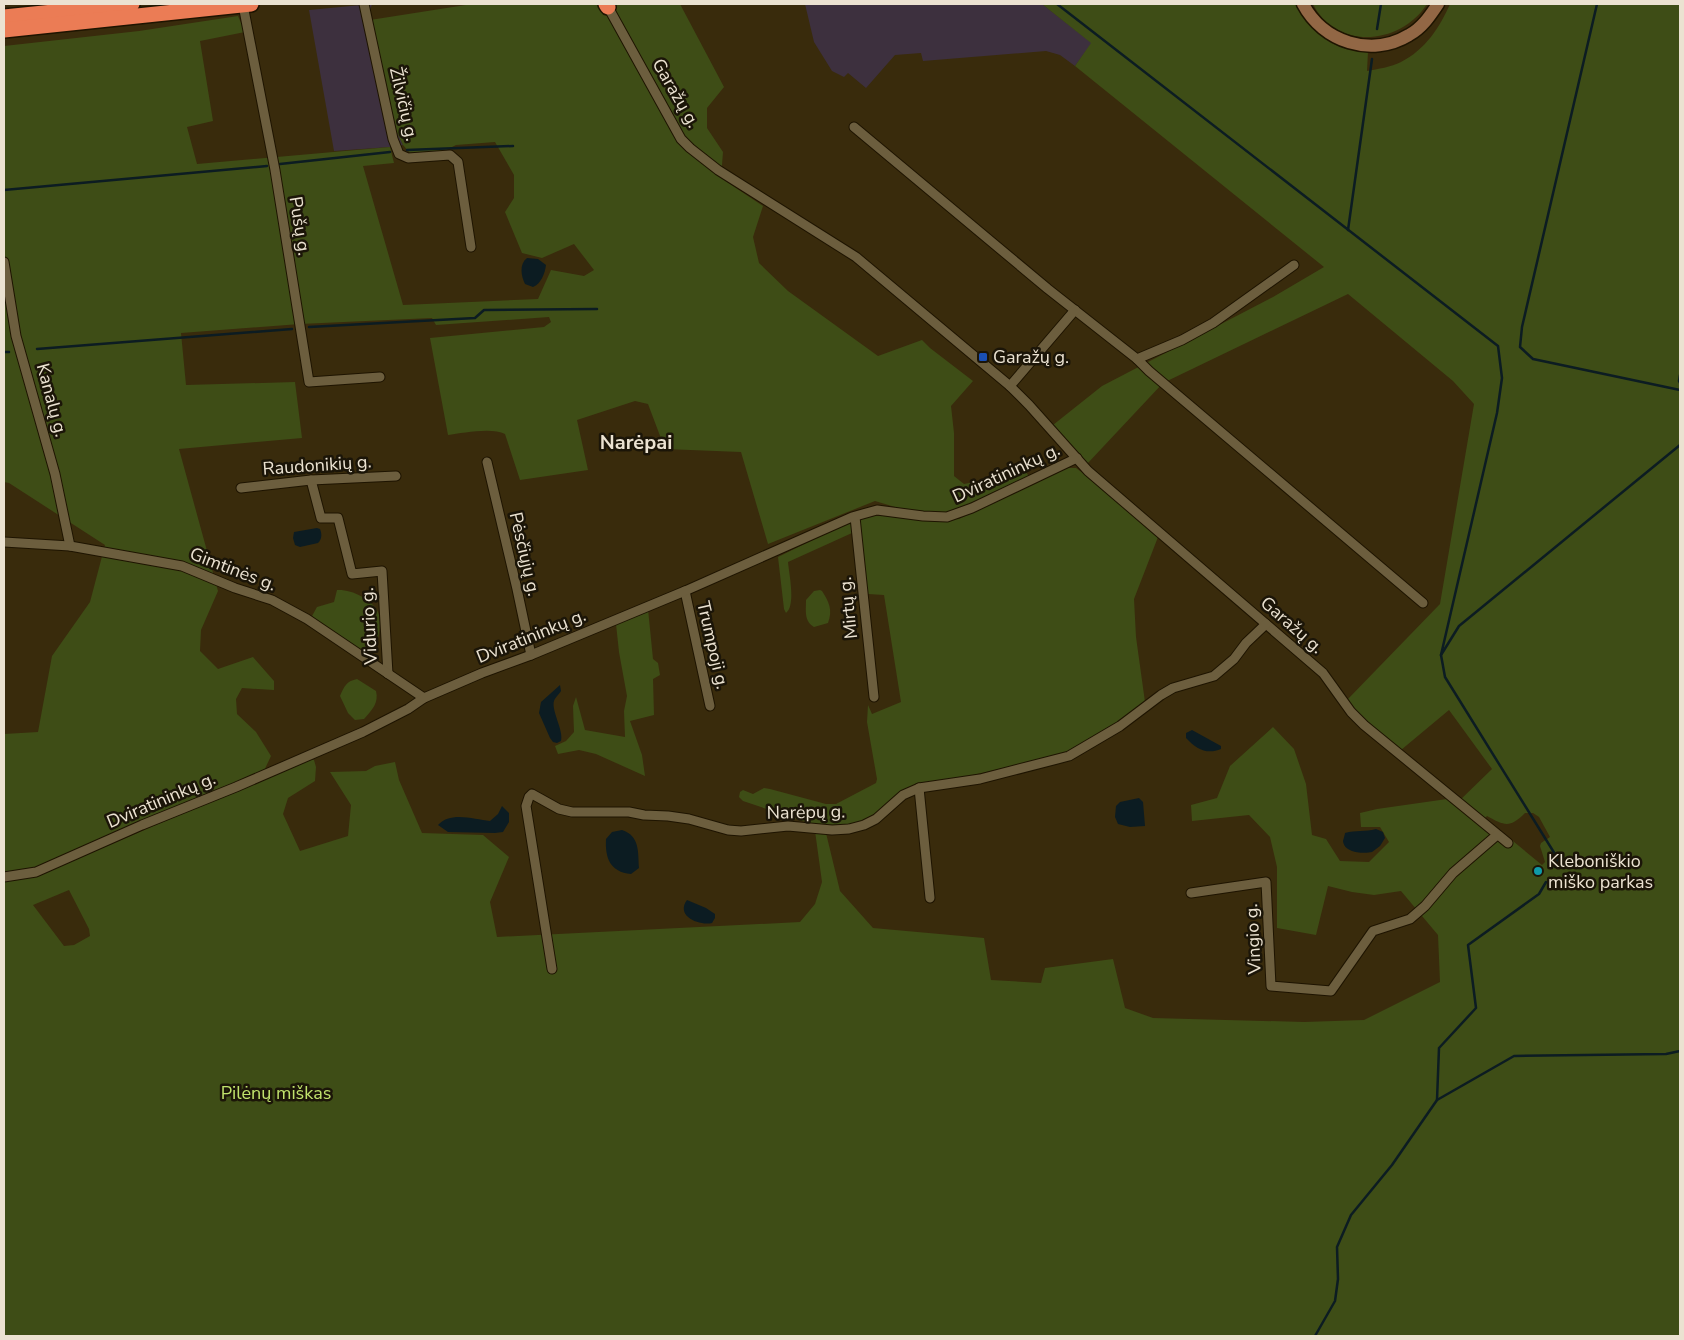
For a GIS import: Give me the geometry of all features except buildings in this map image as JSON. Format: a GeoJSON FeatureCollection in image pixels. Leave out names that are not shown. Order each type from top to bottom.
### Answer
{"type":"FeatureCollection","features":[{"type":"Feature","properties":{"kind":"highway"},"geometry":{"type":"LineString","coordinates":[[4,17],[132,4]]}},
{"type":"Feature","properties":{"kind":"highway"},"geometry":{"type":"LineString","coordinates":[[4,30],[247,4]]}},
{"type":"Feature","properties":{"kind":"main road"},"geometry":{"type":"LineString","coordinates":[[1302,4],[1313,20],[1332,36],[1356,45],[1370,46],[1384,45],[1409,35],[1426,20],[1438,4]]}},
{"type":"Feature","properties":{"kind":"street","name":"Pušų g."},"geometry":{"type":"LineString","coordinates":[[247,4],[310,382],[380,377]]}},
{"type":"Feature","properties":{"kind":"street","name":"Žilvičių g."},"geometry":{"type":"LineString","coordinates":[[364,4],[393,139],[399,154],[408,158],[450,155],[458,162],[471,247]]}},
{"type":"Feature","properties":{"kind":"street","name":"Garažų g."},"geometry":{"type":"LineString","coordinates":[[607,5],[681,139],[690,148],[718,170],[856,257],[1010,386],[1088,471],[1323,674],[1351,712],[1364,725],[1508,842]]}},
{"type":"Feature","properties":{"kind":"street"},"geometry":{"type":"LineString","coordinates":[[854,127],[1137,359],[1148,372],[1423,602]]}},
{"type":"Feature","properties":{"kind":"street","name":"Kanalų g."},"geometry":{"type":"LineString","coordinates":[[4,262],[16,336],[55,474],[70,546]]}},
{"type":"Feature","properties":{"kind":"street"},"geometry":{"type":"LineString","coordinates":[[1137,359],[1182,340],[1213,323],[1294,265]]}},
{"type":"Feature","properties":{"kind":"street"},"geometry":{"type":"LineString","coordinates":[[1010,386],[1075,310]]}},
{"type":"Feature","properties":{"kind":"street","name":"Dviratininkų g."},"geometry":{"type":"LineString","coordinates":[[4,877],[36,872],[363,732],[424,698],[685,591],[855,516],[877,510],[947,517],[972,508],[1077,458]]}},
{"type":"Feature","properties":{"kind":"street","name":"Pėsčiųjų g."},"geometry":{"type":"LineString","coordinates":[[487,462],[531,655]]}},
{"type":"Feature","properties":{"kind":"street","name":"Raudonikių g."},"geometry":{"type":"LineString","coordinates":[[241,488],[311,480],[396,476]]}},
{"type":"Feature","properties":{"kind":"street","name":"Vidurio g."},"geometry":{"type":"LineString","coordinates":[[311,480],[321,518],[338,518],[352,574],[382,571],[388,674]]}},
{"type":"Feature","properties":{"kind":"street","name":"Mirtų g."},"geometry":{"type":"LineString","coordinates":[[855,516],[874,696]]}},
{"type":"Feature","properties":{"kind":"street","name":"Gimtinės g."},"geometry":{"type":"LineString","coordinates":[[4,542],[70,546],[182,566],[235,588],[272,600],[307,619],[424,698]]}},
{"type":"Feature","properties":{"kind":"street","name":"Trumpoji g."},"geometry":{"type":"LineString","coordinates":[[685,591],[710,706]]}},
{"type":"Feature","properties":{"kind":"street","name":"Narėpų g."},"geometry":{"type":"LineString","coordinates":[[552,969],[526,806],[529,796],[532,794],[560,809],[572,812],[628,812],[668,816],[690,819],[728,830],[788,826],[832,830],[849,829],[876,819],[903,795],[919,788],[980,778],[1069,756],[1120,726],[1173,688],[1214,676],[1234,659],[1246,643],[1266,624]]}},
{"type":"Feature","properties":{"kind":"street"},"geometry":{"type":"LineString","coordinates":[[919,788],[930,898]]}},
{"type":"Feature","properties":{"kind":"street","name":"Vingio g."},"geometry":{"type":"LineString","coordinates":[[1192,892],[1266,882],[1272,986],[1332,991],[1373,931],[1410,919],[1424,906],[1452,873],[1496,834]]}},
{"type":"Feature","properties":{"kind":"shaded area"},"geometry":{"type":"Polygon","coordinates":[[[372,4],[370,11],[393,124],[403,145],[334,151],[309,10],[372,4]]]}},
{"type":"Feature","properties":{"kind":"shaded area"},"geometry":{"type":"Polygon","coordinates":[[[805,4],[1042,4],[1092,43],[1075,66],[1060,55],[1046,51],[923,61],[921,53],[895,55],[866,88],[848,73],[844,77],[832,71],[814,42],[805,4]]]}},
{"type":"Feature","properties":{"kind":"shaded area"},"geometry":{"type":"Polygon","coordinates":[[[527,258],[538,259],[546,265],[542,278],[533,287],[525,284],[522,277],[523,263],[527,258]]]}},
{"type":"Feature","properties":{"kind":"shaded area"},"geometry":{"type":"Polygon","coordinates":[[[320,529],[321,535],[318,543],[300,547],[295,545],[294,532],[320,529]]]}},
{"type":"Feature","properties":{"kind":"shaded area"},"geometry":{"type":"Polygon","coordinates":[[[560,685],[561,691],[554,705],[561,732],[561,741],[557,743],[553,742],[550,738],[539,713],[541,702],[560,685]]]}},
{"type":"Feature","properties":{"kind":"shaded area"},"geometry":{"type":"Polygon","coordinates":[[[1192,730],[1221,746],[1221,749],[1206,751],[1198,748],[1186,738],[1186,733],[1192,730]]]}},
{"type":"Feature","properties":{"kind":"shaded area"},"geometry":{"type":"Polygon","coordinates":[[[1139,798],[1143,802],[1145,826],[1130,827],[1118,824],[1115,817],[1116,806],[1120,802],[1139,798]]]}},
{"type":"Feature","properties":{"kind":"shaded area"},"geometry":{"type":"Polygon","coordinates":[[[502,806],[509,813],[509,822],[503,832],[448,832],[438,825],[449,818],[456,817],[490,821],[498,814],[502,806]]]}},
{"type":"Feature","properties":{"kind":"shaded area"},"geometry":{"type":"Polygon","coordinates":[[[1376,829],[1383,832],[1385,838],[1380,846],[1372,852],[1355,852],[1344,845],[1345,833],[1376,829]]]}},
{"type":"Feature","properties":{"kind":"shaded area"},"geometry":{"type":"Polygon","coordinates":[[[622,830],[632,836],[637,845],[639,868],[631,874],[618,870],[610,863],[608,858],[606,839],[612,832],[622,830]]]}},
{"type":"Feature","properties":{"kind":"shaded area"},"geometry":{"type":"Polygon","coordinates":[[[687,900],[715,914],[712,923],[701,923],[690,919],[684,911],[687,900]]]}},
{"type":"Feature","properties":{"kind":"green space"},"geometry":{"type":"Polygon","coordinates":[[[472,4],[600,4],[614,6],[618,4],[680,4],[724,87],[707,108],[707,128],[723,152],[721,178],[763,206],[753,237],[759,263],[788,291],[878,356],[922,340],[973,381],[951,406],[954,433],[954,476],[964,484],[1026,472],[1030,478],[952,513],[905,510],[875,501],[768,544],[741,452],[665,449],[648,404],[635,401],[577,420],[588,470],[520,480],[505,434],[485,431],[448,435],[430,338],[544,327],[551,322],[549,317],[436,325],[432,318],[300,324],[181,333],[186,385],[295,382],[302,438],[179,449],[218,591],[201,630],[200,651],[218,669],[253,657],[274,681],[274,690],[242,688],[236,699],[237,714],[256,732],[271,756],[262,775],[36,872],[4,877],[4,734],[38,732],[52,656],[90,602],[105,545],[9,483],[4,482],[4,46],[139,31],[238,16],[245,32],[200,41],[213,121],[187,127],[197,164],[390,147],[394,163],[363,166],[403,305],[538,299],[551,270],[584,276],[594,270],[574,244],[542,258],[522,253],[505,212],[514,198],[514,175],[495,142],[456,145],[444,151],[410,153],[403,145],[393,124],[370,20],[472,4]]]}},
{"type":"Feature","properties":{"kind":"green space","name":"Pilėnų miškas"},"geometry":{"type":"Polygon","coordinates":[[[1042,4],[1296,4],[1310,24],[1329,41],[1347,49],[1368,52],[1367,71],[1397,64],[1410,57],[1431,37],[1442,21],[1450,4],[1680,4],[1680,1336],[4,1336],[4,880],[63,865],[307,760],[314,760],[316,767],[315,781],[288,798],[283,814],[300,851],[348,836],[351,805],[330,772],[366,771],[375,766],[395,762],[399,780],[422,833],[483,835],[509,857],[490,902],[497,937],[800,922],[815,904],[822,882],[815,831],[826,833],[840,891],[873,928],[984,938],[991,980],[1041,983],[1045,968],[1113,959],[1125,1008],[1153,1018],[1304,1022],[1364,1020],[1440,982],[1438,935],[1401,891],[1374,895],[1328,886],[1316,935],[1277,928],[1277,867],[1270,837],[1249,815],[1192,821],[1191,805],[1217,798],[1230,766],[1273,727],[1294,749],[1306,784],[1312,835],[1326,839],[1340,861],[1369,862],[1389,842],[1380,827],[1361,827],[1360,813],[1447,799],[1456,804],[1492,769],[1449,710],[1401,750],[1362,719],[1347,700],[1440,604],[1474,404],[1453,381],[1348,294],[1163,383],[1087,464],[1053,425],[1102,386],[1273,297],[1324,267],[1075,66],[1091,43],[1042,4]],[[1525,813],[1515,821],[1507,824],[1487,816],[1485,818],[1542,865],[1545,862],[1540,846],[1541,843],[1550,837],[1539,817],[1533,813],[1525,813]],[[69,890],[33,905],[64,946],[74,945],[90,936],[89,929],[69,890]]]}},
{"type":"Feature","properties":{"kind":"green space"},"geometry":{"type":"Polygon","coordinates":[[[1313,4],[1427,4],[1416,18],[1401,28],[1386,34],[1369,37],[1352,35],[1337,30],[1323,19],[1313,4]]]}},
{"type":"Feature","properties":{"kind":"green space"},"geometry":{"type":"Polygon","coordinates":[[[1068,468],[1076,468],[1084,474],[1158,537],[1134,599],[1136,637],[1145,702],[1117,725],[1082,746],[1057,756],[907,788],[897,794],[870,818],[850,825],[829,827],[802,821],[743,801],[739,797],[740,792],[743,790],[753,794],[764,788],[826,804],[836,804],[876,783],[877,779],[867,722],[868,705],[872,714],[901,702],[884,595],[868,594],[859,599],[852,533],[788,562],[791,603],[786,613],[778,557],[847,523],[869,516],[896,516],[937,520],[959,519],[1035,481],[1068,468]]]}},
{"type":"Feature","properties":{"kind":"green space"},"geometry":{"type":"Polygon","coordinates":[[[337,590],[348,591],[361,596],[371,603],[378,612],[380,625],[378,640],[374,651],[367,656],[322,627],[312,616],[317,607],[334,602],[337,590]]]}},
{"type":"Feature","properties":{"kind":"green space"},"geometry":{"type":"Polygon","coordinates":[[[820,590],[828,603],[830,610],[829,618],[828,623],[814,627],[807,619],[806,600],[814,591],[820,590]]]}},
{"type":"Feature","properties":{"kind":"green space"},"geometry":{"type":"Polygon","coordinates":[[[648,609],[653,659],[658,663],[660,675],[653,679],[654,715],[630,721],[642,755],[645,776],[596,754],[579,750],[558,754],[555,746],[566,741],[574,732],[573,706],[576,697],[585,730],[625,737],[624,711],[627,696],[616,624],[648,609]]]}},
{"type":"Feature","properties":{"kind":"green space"},"geometry":{"type":"Polygon","coordinates":[[[357,679],[376,691],[377,699],[364,719],[355,720],[348,713],[340,696],[346,684],[357,679]]]}},
{"type":"Feature","properties":{"kind":"waterway"},"geometry":{"type":"LineString","coordinates":[[1057,4],[1498,346],[1502,378],[1497,413],[1441,655]]}},
{"type":"Feature","properties":{"kind":"waterway"},"geometry":{"type":"LineString","coordinates":[[1377,29],[1381,4]]}},
{"type":"Feature","properties":{"kind":"waterway"},"geometry":{"type":"LineString","coordinates":[[1597,4],[1522,327],[1520,347],[1533,359],[1680,390]]}},
{"type":"Feature","properties":{"kind":"waterway"},"geometry":{"type":"LineString","coordinates":[[1348,230],[1372,59]]}},
{"type":"Feature","properties":{"kind":"waterway"},"geometry":{"type":"LineString","coordinates":[[407,150],[513,146]]}},
{"type":"Feature","properties":{"kind":"waterway"},"geometry":{"type":"LineString","coordinates":[[280,164],[390,152]]}},
{"type":"Feature","properties":{"kind":"waterway"},"geometry":{"type":"LineString","coordinates":[[4,190],[267,166]]}},
{"type":"Feature","properties":{"kind":"waterway"},"geometry":{"type":"LineString","coordinates":[[309,327],[475,318],[484,310],[597,309]]}},
{"type":"Feature","properties":{"kind":"waterway"},"geometry":{"type":"LineString","coordinates":[[37,349],[292,329]]}},
{"type":"Feature","properties":{"kind":"waterway"},"geometry":{"type":"LineString","coordinates":[[4,352],[9,352]]}},
{"type":"Feature","properties":{"kind":"waterway"},"geometry":{"type":"LineString","coordinates":[[1680,375],[1680,383]]}},
{"type":"Feature","properties":{"kind":"waterway"},"geometry":{"type":"LineString","coordinates":[[1555,867],[1558,859],[1445,677],[1441,655],[1459,626],[1680,445]]}},
{"type":"Feature","properties":{"kind":"waterway"},"geometry":{"type":"LineString","coordinates":[[1437,1100],[1439,1048],[1476,1008],[1468,945],[1539,894],[1546,882]]}},
{"type":"Feature","properties":{"kind":"waterway"},"geometry":{"type":"LineString","coordinates":[[1315,1336],[1335,1301],[1338,1279],[1337,1247],[1351,1215],[1392,1165],[1437,1100],[1514,1056],[1666,1054],[1680,1051]]}},
{"type":"Feature","properties":{"kind":"place","name":"Garažų g."},"geometry":{"type":"Point","coordinates":[983,357]}},
{"type":"Feature","properties":{"kind":"place","name":"Kleboniškio miško parkas"},"geometry":{"type":"Point","coordinates":[1538,871]}},
{"type":"Feature","properties":{"kind":"district","name":"Narėpai"},"geometry":{"type":"Point","coordinates":[636,442]}}]}
